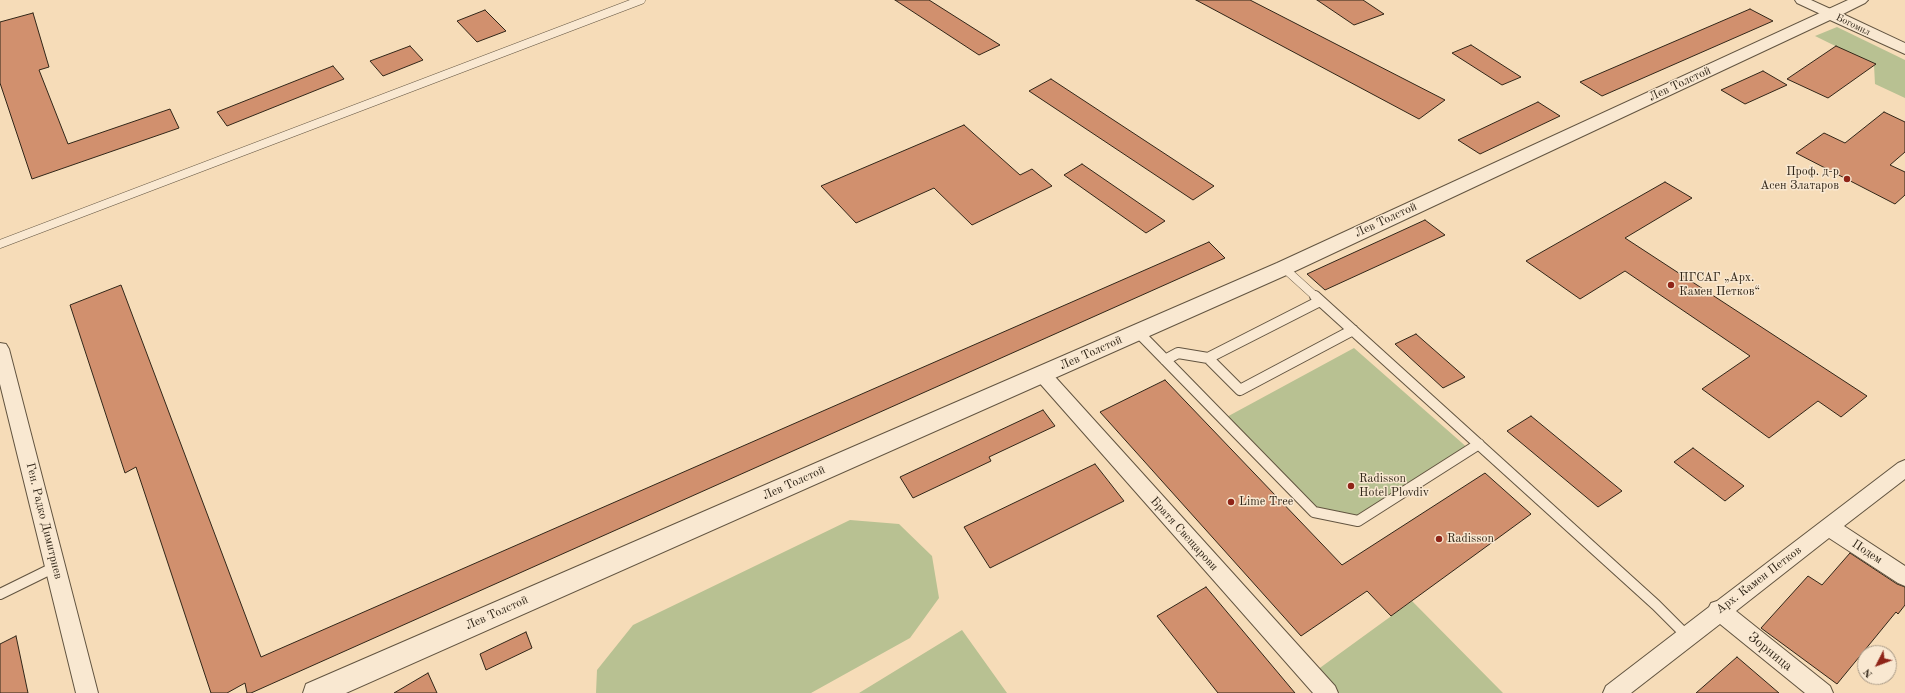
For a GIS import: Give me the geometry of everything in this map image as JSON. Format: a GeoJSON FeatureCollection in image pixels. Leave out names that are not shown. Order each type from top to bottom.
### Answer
{"type":"FeatureCollection","features":[{"type":"Feature","properties":{"kind":"street","name":"Богомил"},"geometry":{"type":"LineString","coordinates":[[1801,0],[1905,49]]}},
{"type":"Feature","properties":{"kind":"street","name":"Лев Толстой"},"geometry":{"type":"LineString","coordinates":[[316,693],[1284,268],[1860,0]]}},
{"type":"Feature","properties":{"kind":"street","name":"Ген. Радко Димитриев"},"geometry":{"type":"LineString","coordinates":[[0,349],[3,375],[55,567],[87,693]]}},
{"type":"Feature","properties":{"kind":"street","name":"Братя Свещарови"},"geometry":{"type":"LineString","coordinates":[[1042,374],[1326,693]]}},
{"type":"Feature","properties":{"kind":"street","name":"Арх. Камен Петков"},"geometry":{"type":"LineString","coordinates":[[1614,693],[1718,610],[1905,468]]}},
{"type":"Feature","properties":{"kind":"street","name":"Подем"},"geometry":{"type":"LineString","coordinates":[[1829,527],[1905,577]]}},
{"type":"Feature","properties":{"kind":"street","name":"Зорница"},"geometry":{"type":"LineString","coordinates":[[1718,610],[1822,693]]}},
{"type":"Feature","properties":{"kind":"lane"},"geometry":{"type":"LineString","coordinates":[[0,244],[641,0]]}},
{"type":"Feature","properties":{"kind":"lane"},"geometry":{"type":"LineString","coordinates":[[1284,268],[1656,605],[1687,636]]}},
{"type":"Feature","properties":{"kind":"lane"},"geometry":{"type":"LineString","coordinates":[[1208,358],[1320,300]]}},
{"type":"Feature","properties":{"kind":"lane"},"geometry":{"type":"LineString","coordinates":[[1165,360],[1178,353],[1208,358],[1240,390],[1353,330]]}},
{"type":"Feature","properties":{"kind":"lane"},"geometry":{"type":"LineString","coordinates":[[1138,332],[1314,512],[1358,521],[1479,444]]}},
{"type":"Feature","properties":{"kind":"lane"},"geometry":{"type":"LineString","coordinates":[[0,594],[55,567]]}},
{"type":"Feature","properties":{"kind":"green space"},"geometry":{"type":"Polygon","coordinates":[[[1837,27],[1905,60],[1905,98],[1875,84],[1874,65],[1815,36],[1837,27]]]}},
{"type":"Feature","properties":{"kind":"green space"},"geometry":{"type":"Polygon","coordinates":[[[1354,348],[1470,450],[1358,521],[1314,512],[1223,419],[1354,348]]]}},
{"type":"Feature","properties":{"kind":"green space"},"geometry":{"type":"Polygon","coordinates":[[[850,520],[899,524],[932,556],[939,598],[910,638],[811,693],[596,693],[597,670],[633,625],[850,520]]]}},
{"type":"Feature","properties":{"kind":"green space"},"geometry":{"type":"Polygon","coordinates":[[[1412,601],[1503,693],[1337,693],[1317,670],[1412,601]]]}},
{"type":"Feature","properties":{"kind":"green space"},"geometry":{"type":"Polygon","coordinates":[[[962,630],[1007,693],[859,693],[962,630]]]}},
{"type":"Feature","properties":{"kind":"building"},"geometry":{"type":"Polygon","coordinates":[[[895,0],[929,0],[1000,45],[979,55],[895,0]]]}},
{"type":"Feature","properties":{"kind":"building"},"geometry":{"type":"Polygon","coordinates":[[[1196,0],[1250,0],[1445,100],[1419,119],[1196,0]]]}},
{"type":"Feature","properties":{"kind":"building"},"geometry":{"type":"Polygon","coordinates":[[[1317,0],[1363,0],[1384,14],[1354,25],[1317,0]]]}},
{"type":"Feature","properties":{"kind":"building"},"geometry":{"type":"Polygon","coordinates":[[[1750,9],[1773,21],[1602,96],[1580,82],[1750,9]]]}},
{"type":"Feature","properties":{"kind":"building"},"geometry":{"type":"Polygon","coordinates":[[[485,10],[506,31],[477,42],[457,21],[485,10]]]}},
{"type":"Feature","properties":{"kind":"building"},"geometry":{"type":"Polygon","coordinates":[[[33,13],[49,67],[39,70],[68,144],[170,109],[179,128],[32,179],[0,83],[0,22],[33,13]]]}},
{"type":"Feature","properties":{"kind":"building"},"geometry":{"type":"Polygon","coordinates":[[[1471,45],[1521,77],[1502,85],[1452,53],[1471,45]]]}},
{"type":"Feature","properties":{"kind":"building"},"geometry":{"type":"Polygon","coordinates":[[[410,46],[423,60],[383,76],[370,61],[410,46]]]}},
{"type":"Feature","properties":{"kind":"building"},"geometry":{"type":"Polygon","coordinates":[[[1836,46],[1876,64],[1828,98],[1787,79],[1836,46]]]}},
{"type":"Feature","properties":{"kind":"building"},"geometry":{"type":"Polygon","coordinates":[[[333,66],[344,79],[227,126],[217,112],[333,66]]]}},
{"type":"Feature","properties":{"kind":"building"},"geometry":{"type":"Polygon","coordinates":[[[1763,71],[1787,85],[1745,104],[1721,90],[1763,71]]]}},
{"type":"Feature","properties":{"kind":"building"},"geometry":{"type":"Polygon","coordinates":[[[1051,79],[1214,186],[1193,200],[1029,91],[1051,79]]]}},
{"type":"Feature","properties":{"kind":"building"},"geometry":{"type":"Polygon","coordinates":[[[1538,102],[1560,116],[1480,154],[1458,140],[1538,102]]]}},
{"type":"Feature","properties":{"kind":"building"},"geometry":{"type":"Polygon","coordinates":[[[1884,112],[1905,122],[1905,152],[1890,165],[1905,172],[1905,195],[1895,204],[1796,153],[1824,133],[1845,143],[1884,112]]]}},
{"type":"Feature","properties":{"kind":"building"},"geometry":{"type":"Polygon","coordinates":[[[964,125],[1020,175],[1032,169],[1052,186],[972,225],[934,188],[856,223],[821,186],[964,125]]]}},
{"type":"Feature","properties":{"kind":"building"},"geometry":{"type":"Polygon","coordinates":[[[1082,164],[1165,221],[1146,233],[1064,175],[1082,164]]]}},
{"type":"Feature","properties":{"kind":"building","name":"ПГСАГ „Арх. Камен Петков“"},"geometry":{"type":"Polygon","coordinates":[[[1665,182],[1692,198],[1625,238],[1867,396],[1841,417],[1818,401],[1769,438],[1702,389],[1750,356],[1625,271],[1580,299],[1526,261],[1665,182]]]}},
{"type":"Feature","properties":{"kind":"building"},"geometry":{"type":"Polygon","coordinates":[[[1425,220],[1445,235],[1325,290],[1307,274],[1425,220]]]}},
{"type":"Feature","properties":{"kind":"building"},"geometry":{"type":"Polygon","coordinates":[[[1209,242],[1225,258],[251,693],[247,693],[245,683],[227,693],[211,693],[136,467],[125,473],[70,305],[121,285],[261,657],[1209,242]]]}},
{"type":"Feature","properties":{"kind":"building"},"geometry":{"type":"Polygon","coordinates":[[[1416,334],[1465,377],[1443,388],[1395,344],[1416,334]]]}},
{"type":"Feature","properties":{"kind":"building","name":"Lime Tree"},"geometry":{"type":"Polygon","coordinates":[[[1165,380],[1342,565],[1485,473],[1531,514],[1391,616],[1367,591],[1301,636],[1100,412],[1165,380]]]}},
{"type":"Feature","properties":{"kind":"building"},"geometry":{"type":"Polygon","coordinates":[[[1043,410],[1055,426],[989,457],[991,461],[913,498],[900,477],[1043,410]]]}},
{"type":"Feature","properties":{"kind":"building"},"geometry":{"type":"Polygon","coordinates":[[[1531,416],[1622,491],[1598,507],[1507,431],[1531,416]]]}},
{"type":"Feature","properties":{"kind":"building"},"geometry":{"type":"Polygon","coordinates":[[[1693,448],[1744,486],[1725,501],[1674,462],[1693,448]]]}},
{"type":"Feature","properties":{"kind":"building"},"geometry":{"type":"Polygon","coordinates":[[[1095,464],[1124,501],[990,568],[964,527],[1095,464]]]}},
{"type":"Feature","properties":{"kind":"building"},"geometry":{"type":"Polygon","coordinates":[[[1850,553],[1897,584],[1905,587],[1905,605],[1898,614],[1896,612],[1869,645],[1857,645],[1857,660],[1837,684],[1761,628],[1808,576],[1822,585],[1850,553]]]}},
{"type":"Feature","properties":{"kind":"building"},"geometry":{"type":"Polygon","coordinates":[[[1206,587],[1295,693],[1218,693],[1157,616],[1206,587]]]}},
{"type":"Feature","properties":{"kind":"building"},"geometry":{"type":"Polygon","coordinates":[[[526,632],[532,648],[486,670],[480,654],[526,632]]]}},
{"type":"Feature","properties":{"kind":"building"},"geometry":{"type":"Polygon","coordinates":[[[16,636],[28,693],[0,693],[0,644],[16,636]]]}},
{"type":"Feature","properties":{"kind":"building"},"geometry":{"type":"Polygon","coordinates":[[[1737,657],[1779,693],[1696,693],[1737,657]]]}},
{"type":"Feature","properties":{"kind":"building"},"geometry":{"type":"Polygon","coordinates":[[[428,673],[437,693],[394,693],[428,673]]]}},
{"type":"Feature","properties":{"kind":"place","name":"Проф. д-р Асен Златаров"},"geometry":{"type":"Point","coordinates":[1847,179]}},
{"type":"Feature","properties":{"kind":"place","name":"ПГСАГ „Арх. Камен Петков“"},"geometry":{"type":"Point","coordinates":[1671,285]}},
{"type":"Feature","properties":{"kind":"place","name":"Radisson Hotel Plovdiv"},"geometry":{"type":"Point","coordinates":[1351,486]}},
{"type":"Feature","properties":{"kind":"place","name":"Lime Tree"},"geometry":{"type":"Point","coordinates":[1231,502]}},
{"type":"Feature","properties":{"kind":"place","name":"Radisson"},"geometry":{"type":"Point","coordinates":[1439,539]}}]}
